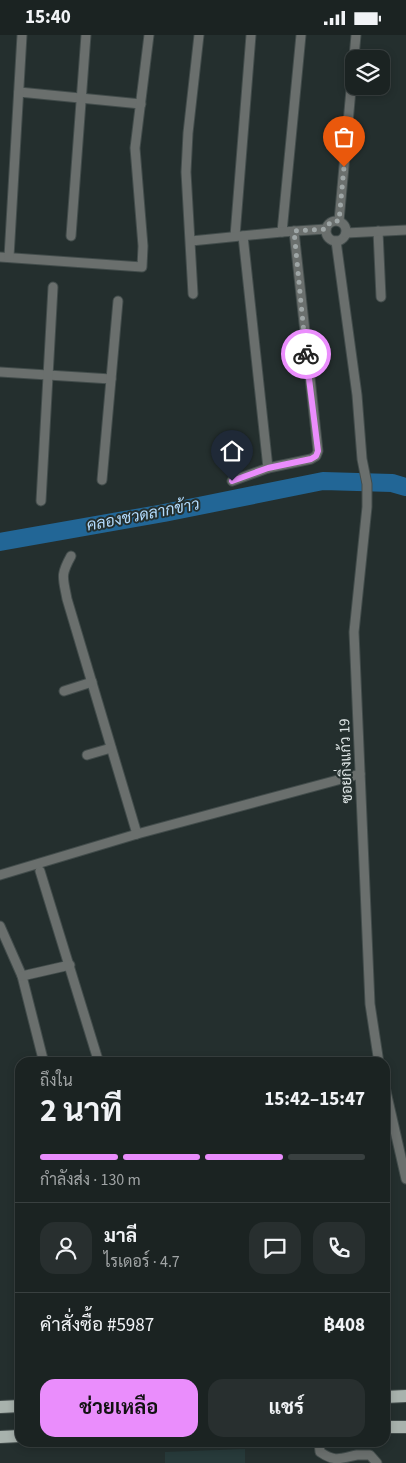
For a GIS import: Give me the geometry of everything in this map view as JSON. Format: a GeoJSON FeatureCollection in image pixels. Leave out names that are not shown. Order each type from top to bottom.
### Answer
{"type":"FeatureCollection","features":[{"type":"Feature","properties":{"kind":"main road"},"geometry":{"type":"LineString","coordinates":[[390,1397],[406,1396]]}},
{"type":"Feature","properties":{"kind":"main road"},"geometry":{"type":"LineString","coordinates":[[0,1407],[15,1406]]}},
{"type":"Feature","properties":{"kind":"main road"},"geometry":{"type":"LineString","coordinates":[[390,1427],[406,1427]]}},
{"type":"Feature","properties":{"kind":"main road"},"geometry":{"type":"LineString","coordinates":[[0,1437],[15,1436]]}},
{"type":"Feature","properties":{"kind":"street"},"geometry":{"type":"LineString","coordinates":[[22,35],[5,257],[142,267],[143,246],[135,148],[149,35]]}},
{"type":"Feature","properties":{"kind":"street"},"geometry":{"type":"LineString","coordinates":[[71,236],[86,35]]}},
{"type":"Feature","properties":{"kind":"street"},"geometry":{"type":"LineString","coordinates":[[193,294],[186,171],[188,133],[199,35]]}},
{"type":"Feature","properties":{"kind":"street"},"geometry":{"type":"LineString","coordinates":[[251,35],[239,236],[268,468]]}},
{"type":"Feature","properties":{"kind":"street"},"geometry":{"type":"LineString","coordinates":[[282,231],[301,35]]}},
{"type":"Feature","properties":{"kind":"street"},"geometry":{"type":"LineString","coordinates":[[339,221],[356,35]]}},
{"type":"Feature","properties":{"kind":"street"},"geometry":{"type":"LineString","coordinates":[[19,92],[141,103]]}},
{"type":"Feature","properties":{"kind":"street"},"geometry":{"type":"LineString","coordinates":[[332,221],[339,221],[345,226],[346,233],[343,239],[336,241],[330,239],[326,229],[332,221]]}},
{"type":"Feature","properties":{"kind":"street"},"geometry":{"type":"LineString","coordinates":[[191,241],[282,231],[326,229]]}},
{"type":"Feature","properties":{"kind":"street"},"geometry":{"type":"LineString","coordinates":[[346,233],[406,230]]}},
{"type":"Feature","properties":{"kind":"street"},"geometry":{"type":"LineString","coordinates":[[232,481],[268,468],[311,459],[316,456],[318,451],[294,231]]}},
{"type":"Feature","properties":{"kind":"street"},"geometry":{"type":"LineString","coordinates":[[378,231],[381,297]]}},
{"type":"Feature","properties":{"kind":"street","name":"ซอยกิ่งแก้ว 19"},"geometry":{"type":"LineString","coordinates":[[336,241],[357,395],[362,459],[367,484],[367,507],[354,632],[370,1004],[378,1057]]}},
{"type":"Feature","properties":{"kind":"street"},"geometry":{"type":"LineString","coordinates":[[41,501],[53,287]]}},
{"type":"Feature","properties":{"kind":"street"},"geometry":{"type":"LineString","coordinates":[[102,480],[118,301]]}},
{"type":"Feature","properties":{"kind":"street"},"geometry":{"type":"LineString","coordinates":[[0,372],[111,379]]}},
{"type":"Feature","properties":{"kind":"street"},"geometry":{"type":"LineString","coordinates":[[72,556],[63,571],[67,599],[137,834]]}},
{"type":"Feature","properties":{"kind":"street"},"geometry":{"type":"LineString","coordinates":[[64,691],[92,682]]}},
{"type":"Feature","properties":{"kind":"street"},"geometry":{"type":"LineString","coordinates":[[86,755],[111,748]]}},
{"type":"Feature","properties":{"kind":"street"},"geometry":{"type":"LineString","coordinates":[[0,875],[137,834],[360,775]]}},
{"type":"Feature","properties":{"kind":"street"},"geometry":{"type":"LineString","coordinates":[[40,871],[97,1057]]}},
{"type":"Feature","properties":{"kind":"street"},"geometry":{"type":"LineString","coordinates":[[0,926],[22,976],[42,1057]]}},
{"type":"Feature","properties":{"kind":"street"},"geometry":{"type":"LineString","coordinates":[[22,976],[70,965]]}},
{"type":"Feature","properties":{"kind":"street"},"geometry":{"type":"LineString","coordinates":[[390,1129],[406,1179]]}},
{"type":"Feature","properties":{"kind":"street"},"geometry":{"type":"LineString","coordinates":[[320,1447],[320,1453],[327,1459],[342,1461],[356,1455],[370,1455],[377,1463]]}},
{"type":"Feature","properties":{"kind":"shaded area"},"geometry":{"type":"Polygon","coordinates":[[[245,1449],[245,1463],[165,1463],[165,1452],[245,1449]]]}},
{"type":"Feature","properties":{"kind":"waterway","name":"คลองชวดลากข้าว"},"geometry":{"type":"LineString","coordinates":[[0,542],[164,513],[323,481],[392,483],[406,487]]}},
{"type":"Feature","properties":{"kind":"way so far"},"geometry":{"type":"LineString","coordinates":[[306,354],[294,231],[326,229],[332,221],[339,221],[344,167]]}},
{"type":"Feature","properties":{"kind":"route"},"geometry":{"type":"LineString","coordinates":[[232,481],[268,468],[311,459],[316,456],[318,451],[306,354]]}}]}
